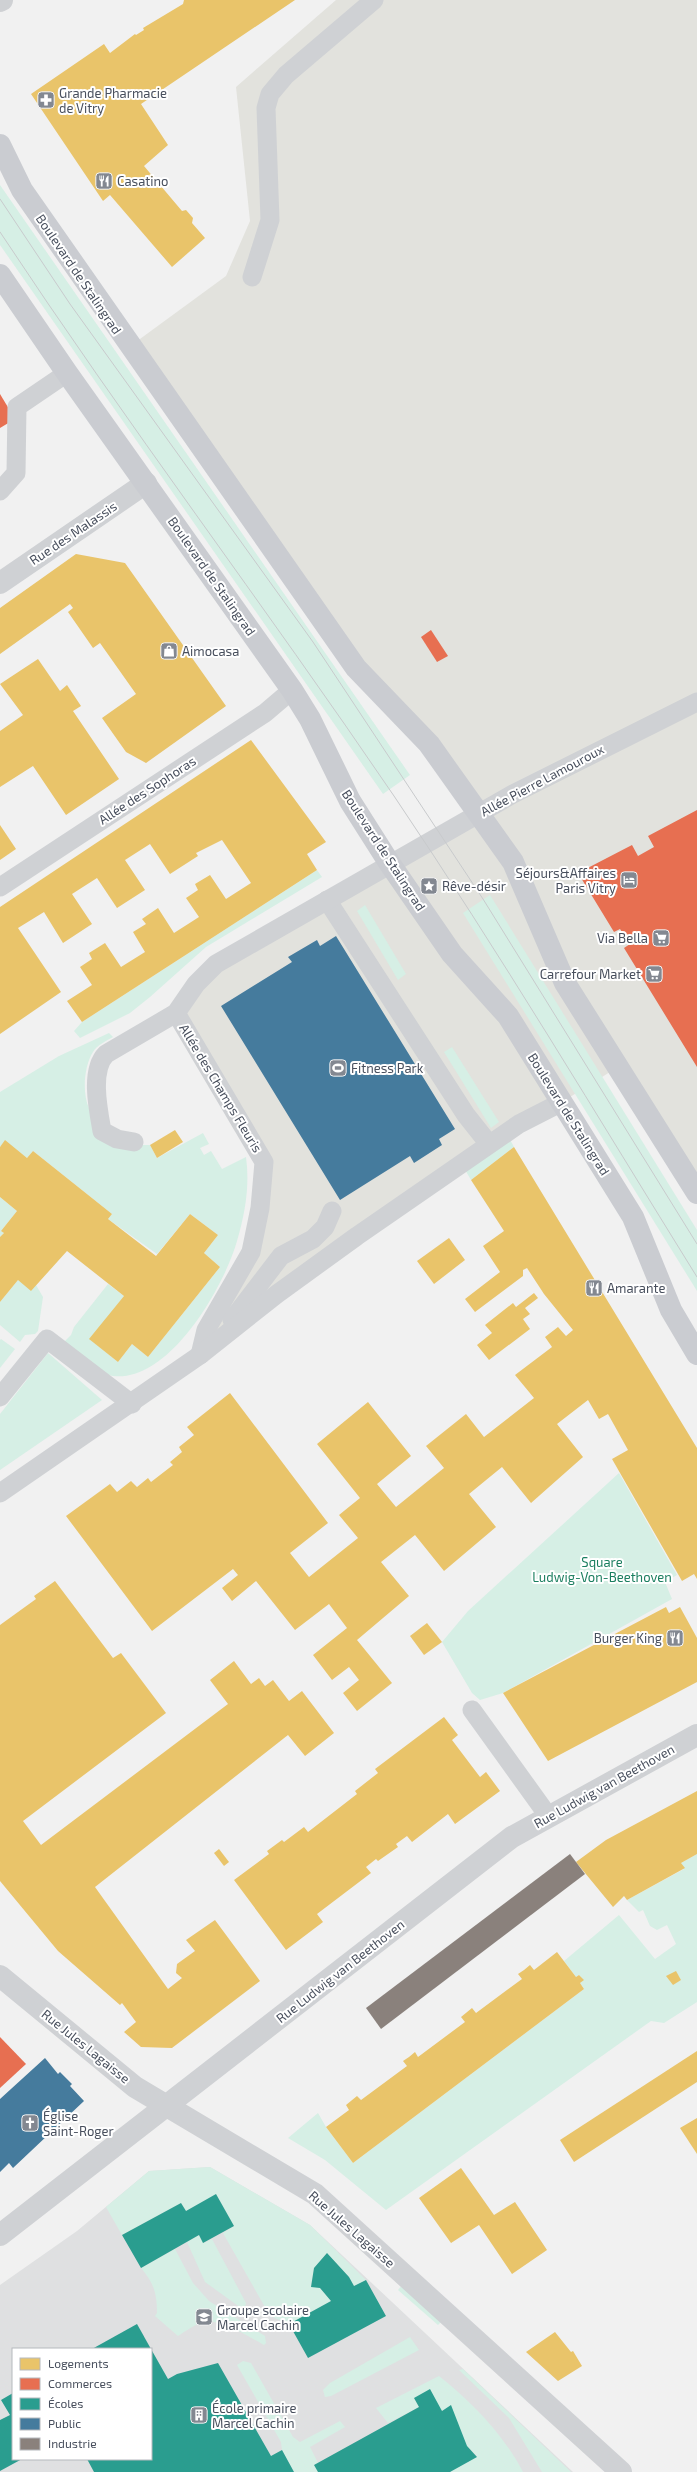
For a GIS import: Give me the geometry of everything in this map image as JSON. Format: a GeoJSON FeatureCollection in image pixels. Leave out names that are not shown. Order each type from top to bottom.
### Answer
{"type":"FeatureCollection","features":[{"type":"Feature","properties":{"kind":"main road","name":"Boulevard de Stalingrad"},"geometry":{"type":"LineString","coordinates":[[0,145],[22,190],[356,668],[428,744],[513,862],[566,983],[697,1193]]}},
{"type":"Feature","properties":{"kind":"main road","name":"Boulevard de Stalingrad"},"geometry":{"type":"LineString","coordinates":[[0,275],[67,373],[146,482],[292,690],[310,719],[350,801],[390,864],[452,954],[508,1016],[633,1217],[671,1310],[697,1354]]}},
{"type":"Feature","properties":{"kind":"street","name":"Rue des Malassis"},"geometry":{"type":"LineString","coordinates":[[0,583],[146,482]]}},
{"type":"Feature","properties":{"kind":"street","name":"Rue Ludwig van Beethoven"},"geometry":{"type":"LineString","coordinates":[[0,2235],[512,1837],[697,1735]]}},
{"type":"Feature","properties":{"kind":"street","name":"Rue Jules Lagaisse"},"geometry":{"type":"LineString","coordinates":[[0,1976],[136,2087],[315,2194],[621,2472]]}},
{"type":"Feature","properties":{"kind":"lane"},"geometry":{"type":"LineString","coordinates":[[252,277],[270,220],[266,108],[270,94],[286,75],[374,0]]}},
{"type":"Feature","properties":{"kind":"lane"},"geometry":{"type":"LineString","coordinates":[[0,491],[16,473],[17,407],[67,373]]}},
{"type":"Feature","properties":{"kind":"lane","name":"Allée des Sophoras"},"geometry":{"type":"LineString","coordinates":[[0,887],[265,713],[292,690]]}},
{"type":"Feature","properties":{"kind":"lane","name":"Allée Pierre Lamouroux"},"geometry":{"type":"LineString","coordinates":[[176,1013],[196,984],[216,964],[512,794],[697,702]]}},
{"type":"Feature","properties":{"kind":"lane"},"geometry":{"type":"LineString","coordinates":[[327,900],[466,1115],[489,1144]]}},
{"type":"Feature","properties":{"kind":"lane"},"geometry":{"type":"LineString","coordinates":[[134,1142],[116,1139],[102,1131],[98,1111],[97,1067],[106,1054],[176,1013]]}},
{"type":"Feature","properties":{"kind":"lane","name":"Allée des Champs Fleuris"},"geometry":{"type":"LineString","coordinates":[[176,1013],[264,1162],[260,1208],[250,1252],[206,1330],[200,1355]]}},
{"type":"Feature","properties":{"kind":"lane"},"geometry":{"type":"LineString","coordinates":[[0,1493],[132,1404],[200,1355],[351,1241],[489,1144],[519,1124],[562,1102]]}},
{"type":"Feature","properties":{"kind":"lane"},"geometry":{"type":"LineString","coordinates":[[200,1355],[242,1309],[282,1256],[313,1239],[325,1228],[332,1211]]}},
{"type":"Feature","properties":{"kind":"lane"},"geometry":{"type":"LineString","coordinates":[[0,1398],[47,1339],[132,1404]]}},
{"type":"Feature","properties":{"kind":"lane"},"geometry":{"type":"LineString","coordinates":[[472,1710],[549,1817]]}},
{"type":"Feature","properties":{"kind":"shaded area"},"geometry":{"type":"Polygon","coordinates":[[[336,0],[697,0],[697,1193],[618,1067],[562,1102],[200,1355],[251,1252],[264,1162],[176,1013],[196,984],[478,814],[356,668],[129,347],[226,276],[250,221],[236,87],[336,0]]]}},
{"type":"Feature","properties":{"kind":"shaded area","name":"Groupe scolaire Marcel Cachin"},"geometry":{"type":"Polygon","coordinates":[[[210,2167],[310,2225],[573,2472],[0,2472],[0,2285],[77,2231],[149,2171],[210,2167]]]}},
{"type":"Feature","properties":{"kind":"green space"},"geometry":{"type":"Polygon","coordinates":[[[0,185],[410,775],[383,794],[0,245],[0,185]]]}},
{"type":"Feature","properties":{"kind":"green space"},"geometry":{"type":"Polygon","coordinates":[[[317,870],[322,877],[206,947],[130,1013],[80,1038],[74,1031],[82,1022],[317,870]]]}},
{"type":"Feature","properties":{"kind":"green space"},"geometry":{"type":"Polygon","coordinates":[[[490,895],[697,1230],[697,1291],[463,913],[490,895]]]}},
{"type":"Feature","properties":{"kind":"green space"},"geometry":{"type":"Polygon","coordinates":[[[365,905],[406,974],[398,980],[357,911],[365,905]]]}},
{"type":"Feature","properties":{"kind":"green space"},"geometry":{"type":"Polygon","coordinates":[[[109,1033],[113,1037],[97,1047],[90,1058],[86,1072],[85,1095],[94,1118],[116,1145],[150,1145],[157,1158],[203,1133],[209,1144],[200,1148],[204,1155],[211,1151],[222,1169],[246,1157],[247,1168],[247,1189],[237,1241],[220,1282],[207,1306],[191,1328],[173,1348],[154,1364],[134,1374],[113,1376],[102,1372],[63,1343],[71,1335],[74,1327],[108,1284],[124,1296],[91,1340],[118,1362],[132,1344],[148,1357],[220,1267],[204,1253],[218,1235],[190,1214],[157,1254],[108,1219],[112,1214],[33,1151],[27,1158],[5,1141],[0,1147],[0,1092],[59,1056],[109,1033]]]}},
{"type":"Feature","properties":{"kind":"green space"},"geometry":{"type":"Polygon","coordinates":[[[452,1047],[499,1122],[491,1128],[444,1052],[452,1047]]]}},
{"type":"Feature","properties":{"kind":"green space"},"geometry":{"type":"Polygon","coordinates":[[[508,1136],[514,1147],[471,1180],[464,1168],[508,1136]]]}},
{"type":"Feature","properties":{"kind":"green space"},"geometry":{"type":"Polygon","coordinates":[[[0,1197],[17,1211],[1,1231],[4,1233],[0,1237],[0,1197]]]}},
{"type":"Feature","properties":{"kind":"green space"},"geometry":{"type":"Polygon","coordinates":[[[18,1280],[36,1285],[43,1297],[38,1331],[35,1334],[25,1335],[20,1342],[0,1325],[0,1302],[18,1280]]]}},
{"type":"Feature","properties":{"kind":"green space"},"geometry":{"type":"Polygon","coordinates":[[[1,1339],[15,1349],[0,1368],[0,1340],[1,1339]]]}},
{"type":"Feature","properties":{"kind":"green space"},"geometry":{"type":"Polygon","coordinates":[[[48,1353],[102,1400],[0,1470],[0,1414],[48,1353]]]}},
{"type":"Feature","properties":{"kind":"green space","name":"Square Ludwig-Von-Beethoven"},"geometry":{"type":"Polygon","coordinates":[[[619,1473],[677,1575],[665,1582],[672,1599],[503,1693],[480,1700],[472,1693],[442,1642],[468,1611],[619,1473]]]}},
{"type":"Feature","properties":{"kind":"green space"},"geometry":{"type":"Polygon","coordinates":[[[697,1854],[697,2002],[664,2023],[651,2021],[386,2210],[325,2160],[288,2138],[318,2113],[326,2127],[353,2163],[584,1989],[580,1983],[583,1980],[579,1975],[576,1977],[564,1961],[619,1915],[655,1959],[676,1944],[667,1925],[657,1930],[650,1926],[643,1910],[639,1912],[627,1900],[684,1869],[681,1863],[697,1854]]]}},
{"type":"Feature","properties":{"kind":"green space"},"geometry":{"type":"Polygon","coordinates":[[[210,2167],[310,2225],[366,2280],[354,2286],[349,2277],[327,2253],[314,2268],[311,2286],[320,2288],[331,2301],[289,2324],[270,2316],[223,2233],[234,2226],[216,2194],[186,2211],[181,2203],[122,2235],[106,2207],[149,2171],[210,2167]]]}},
{"type":"Feature","properties":{"kind":"green space"},"geometry":{"type":"Polygon","coordinates":[[[199,2235],[204,2243],[212,2239],[246,2303],[245,2307],[241,2308],[205,2282],[187,2242],[199,2235]]]}},
{"type":"Feature","properties":{"kind":"green space"},"geometry":{"type":"Polygon","coordinates":[[[175,2249],[193,2283],[209,2301],[265,2336],[266,2343],[264,2345],[235,2329],[212,2322],[199,2324],[178,2336],[155,2316],[157,2313],[157,2306],[154,2289],[141,2268],[175,2249]]]}},
{"type":"Feature","properties":{"kind":"green space"},"geometry":{"type":"Polygon","coordinates":[[[404,2283],[443,2320],[438,2325],[398,2290],[404,2283]]]}},
{"type":"Feature","properties":{"kind":"green space"},"geometry":{"type":"Polygon","coordinates":[[[410,2337],[419,2350],[331,2396],[325,2397],[323,2390],[330,2383],[410,2337]]]}},
{"type":"Feature","properties":{"kind":"green space"},"geometry":{"type":"Polygon","coordinates":[[[243,2361],[251,2363],[293,2437],[300,2442],[340,2421],[345,2427],[310,2447],[318,2463],[314,2465],[318,2472],[294,2472],[282,2450],[281,2442],[237,2365],[243,2361]]]}},
{"type":"Feature","properties":{"kind":"green space"},"geometry":{"type":"Polygon","coordinates":[[[463,2369],[571,2472],[542,2472],[509,2418],[459,2370],[463,2369]]]}},
{"type":"Feature","properties":{"kind":"green space"},"geometry":{"type":"Polygon","coordinates":[[[439,2376],[475,2408],[486,2420],[506,2445],[523,2472],[450,2472],[477,2456],[467,2446],[450,2406],[442,2411],[414,2398],[419,2407],[388,2423],[376,2408],[439,2376]]]}},
{"type":"Feature","properties":{"kind":"building: Logements"},"geometry":{"type":"Polygon","coordinates":[[[184,0],[295,0],[141,104],[168,145],[144,166],[182,211],[186,210],[193,218],[192,223],[205,238],[172,267],[110,195],[103,201],[31,94],[104,44],[110,53],[135,34],[136,35],[144,30],[143,28],[183,4],[184,0]]]}},
{"type":"Feature","properties":{"kind":"building: Logements"},"geometry":{"type":"Polygon","coordinates":[[[76,554],[125,563],[226,706],[146,763],[126,752],[102,718],[136,694],[100,643],[93,648],[68,612],[73,608],[70,604],[0,654],[0,608],[76,554]]]}},
{"type":"Feature","properties":{"kind":"building: Logements"},"geometry":{"type":"Polygon","coordinates":[[[38,659],[60,691],[67,685],[81,706],[73,711],[119,779],[66,815],[33,766],[0,787],[0,731],[23,715],[0,684],[38,659]]]}},
{"type":"Feature","properties":{"kind":"building: Logements"},"geometry":{"type":"Polygon","coordinates":[[[251,740],[326,842],[307,854],[317,870],[82,1022],[67,1001],[92,985],[80,967],[92,959],[89,953],[105,943],[121,967],[145,952],[133,932],[146,924],[142,919],[158,908],[174,933],[199,917],[186,898],[198,890],[195,884],[210,875],[226,899],[251,883],[222,840],[196,853],[198,856],[170,874],[150,844],[125,860],[145,890],[117,908],[97,878],[72,894],[92,924],[63,943],[44,912],[18,928],[61,992],[0,1034],[0,907],[251,740]]]}},
{"type":"Feature","properties":{"kind":"building: Logements"},"geometry":{"type":"Polygon","coordinates":[[[0,825],[16,849],[0,860],[0,825]]]}},
{"type":"Feature","properties":{"kind":"building: Logements"},"geometry":{"type":"Polygon","coordinates":[[[175,1130],[183,1142],[157,1158],[150,1145],[175,1130]]]}},
{"type":"Feature","properties":{"kind":"building: Logements"},"geometry":{"type":"Polygon","coordinates":[[[5,1140],[27,1158],[33,1151],[112,1214],[108,1219],[156,1256],[190,1214],[218,1235],[204,1253],[220,1267],[148,1357],[132,1344],[118,1362],[89,1339],[124,1296],[67,1251],[31,1291],[18,1280],[0,1302],[0,1237],[4,1233],[1,1231],[17,1211],[0,1197],[0,1147],[5,1140]]]}},
{"type":"Feature","properties":{"kind":"building: Logements"},"geometry":{"type":"Polygon","coordinates":[[[514,1147],[697,1448],[697,1579],[694,1574],[682,1581],[612,1459],[628,1450],[608,1414],[599,1419],[588,1400],[557,1424],[583,1457],[531,1503],[502,1467],[469,1494],[496,1527],[444,1571],[415,1535],[381,1562],[409,1596],[357,1640],[392,1683],[357,1711],[343,1693],[359,1680],[349,1667],[332,1680],[313,1655],[347,1628],[329,1604],[295,1630],[256,1581],[232,1601],[222,1588],[238,1575],[233,1569],[152,1631],[66,1516],[110,1484],[117,1492],[131,1481],[137,1487],[148,1478],[151,1482],[173,1465],[170,1462],[182,1452],[179,1447],[194,1435],[187,1427],[230,1393],[328,1523],[290,1553],[309,1577],[358,1538],[339,1515],[360,1498],[317,1444],[368,1402],[411,1456],[377,1484],[396,1507],[444,1468],[426,1446],[466,1414],[484,1437],[534,1398],[515,1375],[552,1347],[545,1337],[558,1327],[566,1336],[573,1330],[544,1294],[527,1268],[523,1270],[523,1276],[475,1312],[465,1299],[500,1272],[483,1246],[504,1231],[471,1180],[514,1147]]]}},
{"type":"Feature","properties":{"kind":"building: Logements"},"geometry":{"type":"Polygon","coordinates":[[[449,1238],[465,1260],[434,1284],[417,1261],[449,1238]]]}},
{"type":"Feature","properties":{"kind":"building: Logements"},"geometry":{"type":"Polygon","coordinates":[[[534,1293],[538,1298],[525,1308],[530,1314],[523,1319],[530,1329],[489,1360],[477,1345],[492,1333],[485,1325],[513,1303],[516,1307],[534,1293]]]}},
{"type":"Feature","properties":{"kind":"building: Logements"},"geometry":{"type":"Polygon","coordinates":[[[55,1581],[113,1658],[121,1653],[166,1713],[23,1821],[41,1845],[228,1704],[210,1680],[234,1661],[251,1684],[259,1678],[265,1686],[273,1680],[289,1701],[302,1691],[334,1733],[305,1756],[288,1735],[95,1887],[168,1989],[182,1978],[176,1973],[177,1964],[195,1951],[186,1940],[215,1920],[260,1981],[172,2048],[141,2047],[124,2032],[136,2022],[122,2003],[120,2005],[58,1951],[0,1881],[0,1625],[36,1599],[34,1596],[55,1581]]]}},
{"type":"Feature","properties":{"kind":"building: Logements"},"geometry":{"type":"Polygon","coordinates":[[[666,1607],[669,1613],[680,1607],[697,1638],[697,1682],[548,1761],[503,1693],[666,1607]]]}},
{"type":"Feature","properties":{"kind":"building: Logements"},"geometry":{"type":"Polygon","coordinates":[[[427,1623],[442,1642],[424,1655],[410,1636],[427,1623]]]}},
{"type":"Feature","properties":{"kind":"building: Logements"},"geometry":{"type":"Polygon","coordinates":[[[444,1717],[458,1735],[452,1740],[480,1777],[486,1772],[500,1791],[455,1824],[448,1814],[412,1842],[407,1836],[396,1844],[398,1847],[378,1861],[376,1859],[366,1867],[371,1873],[317,1914],[323,1922],[286,1950],[234,1880],[269,1854],[267,1851],[282,1840],[284,1842],[304,1827],[308,1832],[357,1794],[355,1791],[378,1773],[375,1769],[444,1717]]]}},
{"type":"Feature","properties":{"kind":"building: Logements"},"geometry":{"type":"Polygon","coordinates":[[[697,1791],[697,1854],[681,1863],[685,1868],[627,1900],[624,1896],[613,1907],[576,1862],[606,1840],[697,1791]]]}},
{"type":"Feature","properties":{"kind":"building: Logements"},"geometry":{"type":"Polygon","coordinates":[[[219,1849],[229,1862],[224,1866],[214,1853],[219,1849]]]}},
{"type":"Feature","properties":{"kind":"building: Logements"},"geometry":{"type":"Polygon","coordinates":[[[557,1952],[576,1977],[579,1975],[584,1980],[580,1983],[584,1989],[353,2163],[326,2127],[349,2110],[346,2105],[357,2096],[361,2100],[407,2066],[403,2061],[415,2052],[418,2057],[465,2022],[461,2017],[472,2008],[476,2013],[522,1979],[518,1974],[530,1965],[534,1970],[557,1952]]]}},
{"type":"Feature","properties":{"kind":"building: Logements"},"geometry":{"type":"Polygon","coordinates":[[[676,1971],[681,1980],[673,1985],[666,1976],[676,1971]]]}},
{"type":"Feature","properties":{"kind":"building: Logements"},"geometry":{"type":"Polygon","coordinates":[[[697,2051],[697,2082],[574,2162],[560,2140],[697,2051]]]}},
{"type":"Feature","properties":{"kind":"building: Logements"},"geometry":{"type":"Polygon","coordinates":[[[697,2118],[697,2154],[680,2128],[697,2118]]]}},
{"type":"Feature","properties":{"kind":"building: Logements"},"geometry":{"type":"Polygon","coordinates":[[[461,2168],[494,2215],[515,2202],[547,2250],[512,2274],[479,2225],[451,2243],[419,2198],[461,2168]]]}},
{"type":"Feature","properties":{"kind":"building: Logements"},"geometry":{"type":"Polygon","coordinates":[[[555,2332],[571,2352],[573,2351],[582,2366],[558,2381],[526,2352],[555,2332]]]}},
{"type":"Feature","properties":{"kind":"building: Commerces"},"geometry":{"type":"Polygon","coordinates":[[[0,394],[15,419],[0,428],[0,394]]]}},
{"type":"Feature","properties":{"kind":"building: Commerces"},"geometry":{"type":"Polygon","coordinates":[[[431,630],[448,656],[437,662],[421,637],[431,630]]]}},
{"type":"Feature","properties":{"kind":"building: Commerces","name":"Via Bella"},"geometry":{"type":"Polygon","coordinates":[[[697,810],[697,1067],[624,948],[630,944],[620,929],[614,932],[578,873],[632,845],[638,856],[654,847],[648,836],[697,810]]]}},
{"type":"Feature","properties":{"kind":"building: Commerces"},"geometry":{"type":"Polygon","coordinates":[[[0,2037],[26,2064],[0,2088],[0,2037]]]}},
{"type":"Feature","properties":{"kind":"building: Écoles"},"geometry":{"type":"Polygon","coordinates":[[[216,2194],[234,2226],[203,2243],[199,2235],[141,2268],[122,2235],[181,2203],[186,2211],[216,2194]]]}},
{"type":"Feature","properties":{"kind":"building: Écoles"},"geometry":{"type":"Polygon","coordinates":[[[327,2253],[349,2277],[354,2286],[366,2280],[386,2316],[308,2358],[289,2324],[331,2301],[320,2288],[311,2287],[314,2268],[327,2253]]]}},
{"type":"Feature","properties":{"kind":"building: Écoles"},"geometry":{"type":"Polygon","coordinates":[[[137,2324],[150,2348],[94,2348],[137,2324]]]}},
{"type":"Feature","properties":{"kind":"building: Écoles","name":"École primaire Marcel Cachin"},"geometry":{"type":"Polygon","coordinates":[[[152,2351],[168,2379],[177,2374],[218,2363],[271,2456],[282,2450],[294,2472],[94,2472],[88,2460],[152,2460],[152,2351]]]}},
{"type":"Feature","properties":{"kind":"building: Écoles","name":"École primaire Marcel Cachin"},"geometry":{"type":"Polygon","coordinates":[[[430,2389],[442,2411],[451,2405],[467,2446],[477,2457],[450,2472],[318,2472],[314,2465],[419,2407],[414,2398],[430,2389]]]}},
{"type":"Feature","properties":{"kind":"building: Écoles"},"geometry":{"type":"Polygon","coordinates":[[[12,2394],[12,2460],[20,2460],[0,2471],[0,2420],[10,2415],[1,2400],[12,2394]]]}},
{"type":"Feature","properties":{"kind":"building: Public","name":"Fitness Park"},"geometry":{"type":"Polygon","coordinates":[[[336,936],[455,1129],[439,1139],[442,1145],[414,1163],[410,1156],[340,1200],[221,1006],[292,962],[288,957],[317,940],[320,946],[336,936]]]}},
{"type":"Feature","properties":{"kind":"building: Public","name":"Église Saint-Roger"},"geometry":{"type":"Polygon","coordinates":[[[45,2058],[58,2074],[60,2072],[72,2084],[70,2086],[84,2101],[13,2168],[9,2163],[0,2172],[0,2099],[45,2058]]]}},
{"type":"Feature","properties":{"kind":"building: Industrie"},"geometry":{"type":"Polygon","coordinates":[[[570,1854],[585,1874],[381,2029],[366,2008],[570,1854]]]}},
{"type":"Feature","properties":{"kind":"tram line"},"geometry":{"type":"LineString","coordinates":[[0,199],[70,304],[313,642],[483,899],[697,1244]]}},
{"type":"Feature","properties":{"kind":"tram line"},"geometry":{"type":"LineString","coordinates":[[0,232],[97,374],[394,796],[548,1035],[697,1277]]}},
{"type":"Feature","properties":{"kind":"place","name":"Grande Pharmacie de Vitry"},"geometry":{"type":"Point","coordinates":[46,100]}},
{"type":"Feature","properties":{"kind":"place","name":"Casatino"},"geometry":{"type":"Point","coordinates":[104,181]}},
{"type":"Feature","properties":{"kind":"place","name":"Aimocasa"},"geometry":{"type":"Point","coordinates":[169,651]}},
{"type":"Feature","properties":{"kind":"place","name":"Séjours&Affaires Paris Vitry"},"geometry":{"type":"Point","coordinates":[629,880]}},
{"type":"Feature","properties":{"kind":"place","name":"Rêve-désir"},"geometry":{"type":"Point","coordinates":[429,886]}},
{"type":"Feature","properties":{"kind":"place","name":"Via Bella"},"geometry":{"type":"Point","coordinates":[661,938]}},
{"type":"Feature","properties":{"kind":"place","name":"Carrefour Market"},"geometry":{"type":"Point","coordinates":[654,974]}},
{"type":"Feature","properties":{"kind":"place","name":"Fitness Park"},"geometry":{"type":"Point","coordinates":[338,1068]}},
{"type":"Feature","properties":{"kind":"place","name":"Amarante"},"geometry":{"type":"Point","coordinates":[594,1288]}},
{"type":"Feature","properties":{"kind":"place","name":"Burger King"},"geometry":{"type":"Point","coordinates":[675,1638]}},
{"type":"Feature","properties":{"kind":"place","name":"Église Saint-Roger"},"geometry":{"type":"Point","coordinates":[30,2123]}},
{"type":"Feature","properties":{"kind":"place","name":"Groupe scolaire Marcel Cachin"},"geometry":{"type":"Point","coordinates":[204,2317]}},
{"type":"Feature","properties":{"kind":"place","name":"École primaire Marcel Cachin"},"geometry":{"type":"Point","coordinates":[199,2415]}}]}
